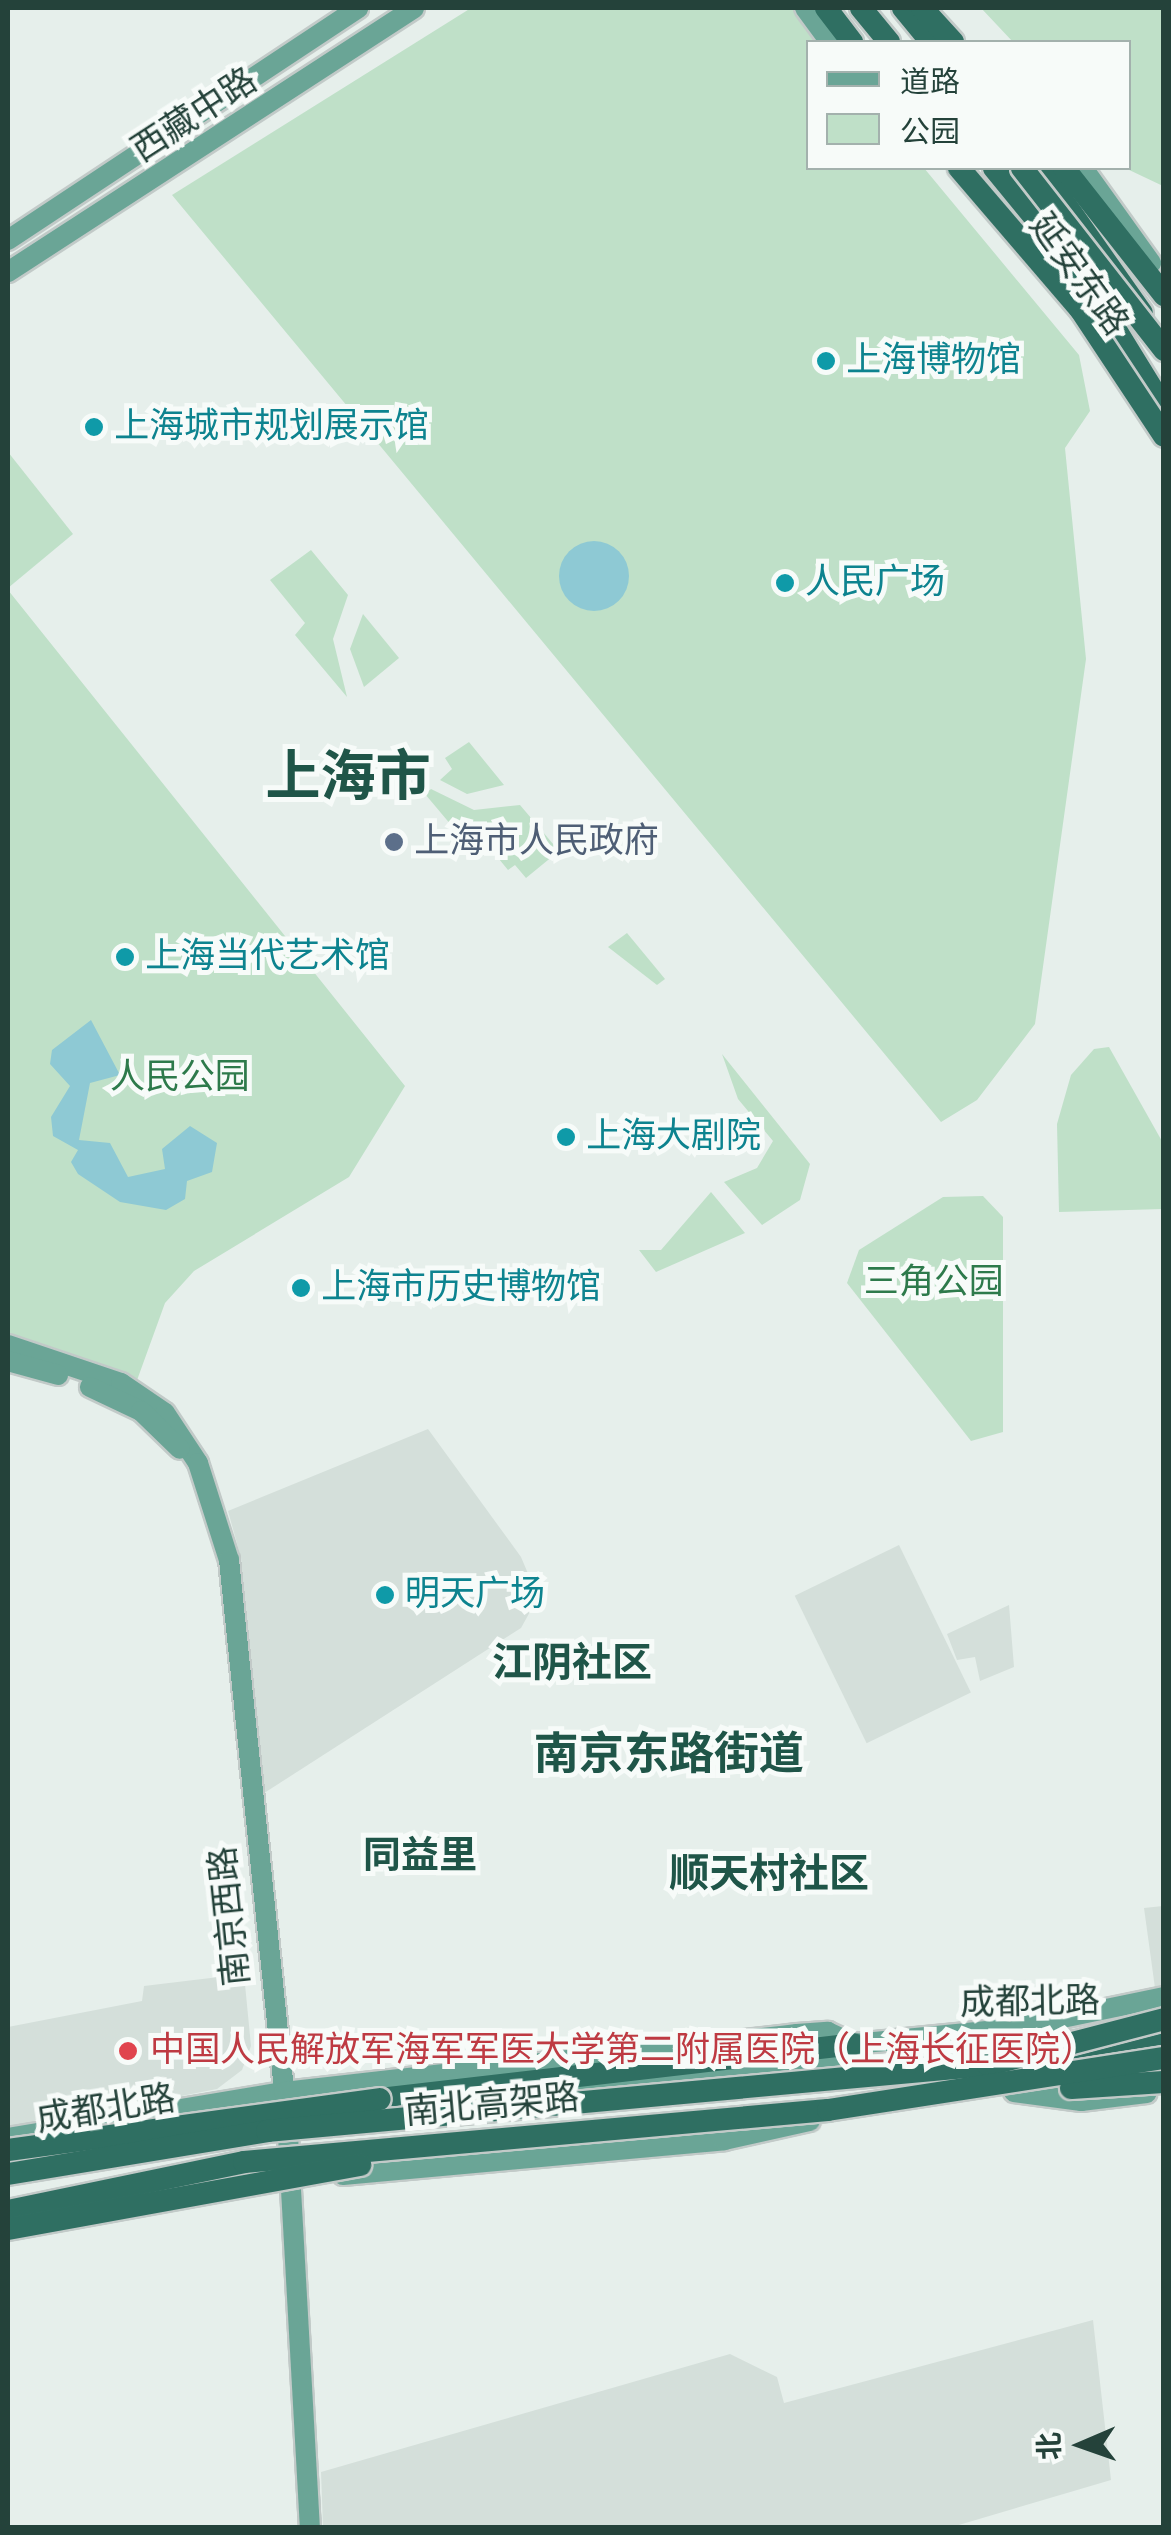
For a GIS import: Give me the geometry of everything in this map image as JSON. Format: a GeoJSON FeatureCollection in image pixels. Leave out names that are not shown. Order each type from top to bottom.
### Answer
{"type":"FeatureCollection","features":[{"type":"Feature","properties":{"kind":"highway"},"geometry":{"type":"LineString","coordinates":[[826,8],[850,40]]}},
{"type":"Feature","properties":{"kind":"highway"},"geometry":{"type":"LineString","coordinates":[[862,8],[884,40]]}},
{"type":"Feature","properties":{"kind":"highway"},"geometry":{"type":"LineString","coordinates":[[887,8],[912,40]]}},
{"type":"Feature","properties":{"kind":"highway"},"geometry":{"type":"LineString","coordinates":[[903,8],[929,40]]}},
{"type":"Feature","properties":{"kind":"highway"},"geometry":{"type":"LineString","coordinates":[[922,8],[951,40]]}},
{"type":"Feature","properties":{"kind":"highway"},"geometry":{"type":"LineString","coordinates":[[961,170],[1080,310],[1164,436]]}},
{"type":"Feature","properties":{"kind":"highway"},"geometry":{"type":"LineString","coordinates":[[1024,170],[1150,329]]}},
{"type":"Feature","properties":{"kind":"highway"},"geometry":{"type":"LineString","coordinates":[[1040,170],[1102,245],[1164,353]]}},
{"type":"Feature","properties":{"kind":"highway"},"geometry":{"type":"LineString","coordinates":[[1066,170],[1164,295]]}},
{"type":"Feature","properties":{"kind":"highway"},"geometry":{"type":"LineString","coordinates":[[994,172],[1084,278],[1162,412]]}},
{"type":"Feature","properties":{"kind":"highway"},"geometry":{"type":"LineString","coordinates":[[988,2064],[1164,2021]]}},
{"type":"Feature","properties":{"kind":"highway","name":"南北高架路"},"geometry":{"type":"LineString","coordinates":[[13,2168],[266,2131],[988,2064],[1164,2042]]}},
{"type":"Feature","properties":{"kind":"highway"},"geometry":{"type":"LineString","coordinates":[[8,2150],[103,2124],[201,2118],[854,2044]]}},
{"type":"Feature","properties":{"kind":"highway","name":"南北高架路"},"geometry":{"type":"LineString","coordinates":[[8,2217],[244,2162],[968,2093],[1164,2058]]}},
{"type":"Feature","properties":{"kind":"highway"},"geometry":{"type":"LineString","coordinates":[[968,2093],[1164,2079]]}},
{"type":"Feature","properties":{"kind":"highway"},"geometry":{"type":"LineString","coordinates":[[201,2118],[266,2131]]}},
{"type":"Feature","properties":{"kind":"highway"},"geometry":{"type":"LineString","coordinates":[[13,2168],[103,2124]]}},
{"type":"Feature","properties":{"kind":"highway"},"geometry":{"type":"LineString","coordinates":[[8,2217],[89,2214],[184,2190],[368,2164],[706,2129],[787,2125]]}},
{"type":"Feature","properties":{"kind":"highway"},"geometry":{"type":"LineString","coordinates":[[184,2190],[244,2162]]}},
{"type":"Feature","properties":{"kind":"main road","name":"西藏中路"},"geometry":{"type":"LineString","coordinates":[[8,240],[358,8]]}},
{"type":"Feature","properties":{"kind":"main road","name":"西藏中路"},"geometry":{"type":"LineString","coordinates":[[8,272],[414,8]]}},
{"type":"Feature","properties":{"kind":"main road"},"geometry":{"type":"LineString","coordinates":[[804,8],[828,40]]}},
{"type":"Feature","properties":{"kind":"main road"},"geometry":{"type":"LineString","coordinates":[[853,8],[883,40]]}},
{"type":"Feature","properties":{"kind":"main road"},"geometry":{"type":"LineString","coordinates":[[922,8],[942,40]]}},
{"type":"Feature","properties":{"kind":"main road"},"geometry":{"type":"LineString","coordinates":[[922,8],[962,40]]}},
{"type":"Feature","properties":{"kind":"main road","name":"延安东路"},"geometry":{"type":"LineString","coordinates":[[948,170],[1050,284],[1129,404],[1162,412]]}},
{"type":"Feature","properties":{"kind":"main road","name":"延安东路"},"geometry":{"type":"LineString","coordinates":[[1039,170],[1164,353]]}},
{"type":"Feature","properties":{"kind":"main road","name":"延安东路"},"geometry":{"type":"LineString","coordinates":[[1084,170],[1164,282]]}},
{"type":"Feature","properties":{"kind":"main road"},"geometry":{"type":"LineString","coordinates":[[994,172],[1050,284]]}},
{"type":"Feature","properties":{"kind":"main road","name":"南京西路"},"geometry":{"type":"LineString","coordinates":[[8,1345],[151,1401],[181,1431],[203,1480],[228,1560],[290,2092],[288,2118],[310,2528]]}},
{"type":"Feature","properties":{"kind":"main road","name":"南京西路"},"geometry":{"type":"LineString","coordinates":[[8,1360],[130,1404],[203,1480]]}},
{"type":"Feature","properties":{"kind":"main road"},"geometry":{"type":"LineString","coordinates":[[997,2030],[1164,1997]]}},
{"type":"Feature","properties":{"kind":"main road","name":"成都北路"},"geometry":{"type":"LineString","coordinates":[[13,2168],[136,2136],[746,2073],[832,2059],[854,2044],[997,2030],[1076,2042],[1164,2021]]}},
{"type":"Feature","properties":{"kind":"main road"},"geometry":{"type":"LineString","coordinates":[[8,2138],[290,2092],[797,2034],[828,2032],[854,2044]]}},
{"type":"Feature","properties":{"kind":"main road"},"geometry":{"type":"LineString","coordinates":[[8,2217],[291,2174],[724,2140],[787,2125],[1164,2068]]}},
{"type":"Feature","properties":{"kind":"main road"},"geometry":{"type":"LineString","coordinates":[[1138,2072],[1164,2079]]}},
{"type":"Feature","properties":{"kind":"main road"},"geometry":{"type":"LineString","coordinates":[[1014,2092],[1081,2101],[1164,2090]]}},
{"type":"Feature","properties":{"kind":"main road"},"geometry":{"type":"LineString","coordinates":[[290,2092],[334,2115]]}},
{"type":"Feature","properties":{"kind":"main road"},"geometry":{"type":"LineString","coordinates":[[8,2239],[210,2196],[367,2157],[746,2110],[787,2125]]}},
{"type":"Feature","properties":{"kind":"main road"},"geometry":{"type":"LineString","coordinates":[[103,2124],[136,2136]]}},
{"type":"Feature","properties":{"kind":"main road"},"geometry":{"type":"LineString","coordinates":[[367,2157],[420,2164]]}},
{"type":"Feature","properties":{"kind":"main road"},"geometry":{"type":"LineString","coordinates":[[184,2190],[210,2196]]}},
{"type":"Feature","properties":{"kind":"shaded area","name":"明天广场"},"geometry":{"type":"Polygon","coordinates":[[[428,1429],[521,1557],[535,1590],[531,1610],[521,1628],[258,1797],[241,1558],[228,1511],[428,1429]]]}},
{"type":"Feature","properties":{"kind":"shaded area"},"geometry":{"type":"Polygon","coordinates":[[[899,1545],[971,1692],[867,1743],[795,1596],[899,1545]]]}},
{"type":"Feature","properties":{"kind":"shaded area"},"geometry":{"type":"Polygon","coordinates":[[[1009,1605],[1014,1667],[980,1681],[975,1657],[957,1660],[947,1634],[1009,1605]]]}},
{"type":"Feature","properties":{"kind":"shaded area"},"geometry":{"type":"Polygon","coordinates":[[[1163,1906],[1163,1986],[1155,1988],[1144,1908],[1163,1906]]]}},
{"type":"Feature","properties":{"kind":"shaded area","name":"中国人民解放军海军军医大学第二附属医院（上海长征医院）"},"geometry":{"type":"Polygon","coordinates":[[[244,1974],[251,2046],[242,2070],[217,2089],[8,2130],[8,2027],[142,2001],[144,1986],[244,1974]]]}},
{"type":"Feature","properties":{"kind":"shaded area"},"geometry":{"type":"Polygon","coordinates":[[[1093,2320],[1111,2480],[952,2527],[323,2527],[321,2472],[730,2354],[777,2377],[784,2403],[1093,2320]]]}},
{"type":"Feature","properties":{"kind":"green space","name":"人民广场"},"geometry":{"type":"Polygon","coordinates":[[[471,8],[797,8],[821,40],[806,40],[806,170],[926,170],[1079,355],[1090,411],[1065,448],[1086,659],[1035,1024],[977,1100],[941,1122],[172,195],[471,8]]]}},
{"type":"Feature","properties":{"kind":"green space"},"geometry":{"type":"Polygon","coordinates":[[[981,8],[1163,8],[1163,186],[1129,170],[1131,40],[1011,40],[981,8]]]}},
{"type":"Feature","properties":{"kind":"green space"},"geometry":{"type":"Polygon","coordinates":[[[8,452],[73,534],[8,588],[8,452]]]}},
{"type":"Feature","properties":{"kind":"green space"},"geometry":{"type":"Polygon","coordinates":[[[311,550],[348,595],[333,639],[347,697],[295,635],[305,623],[270,580],[311,550]]]}},
{"type":"Feature","properties":{"kind":"green space","name":"人民公园"},"geometry":{"type":"Polygon","coordinates":[[[8,590],[405,1086],[349,1177],[194,1271],[165,1303],[136,1383],[8,1339],[8,590]]]}},
{"type":"Feature","properties":{"kind":"green space"},"geometry":{"type":"Polygon","coordinates":[[[363,614],[399,658],[364,687],[350,649],[363,614]]]}},
{"type":"Feature","properties":{"kind":"green space"},"geometry":{"type":"Polygon","coordinates":[[[469,742],[504,785],[467,794],[440,780],[452,769],[445,758],[469,742]]]}},
{"type":"Feature","properties":{"kind":"green space"},"geometry":{"type":"Polygon","coordinates":[[[431,789],[474,810],[520,805],[559,851],[526,878],[515,865],[508,870],[485,842],[473,851],[425,794],[431,789]]]}},
{"type":"Feature","properties":{"kind":"green space"},"geometry":{"type":"Polygon","coordinates":[[[627,933],[665,979],[657,985],[608,947],[627,933]]]}},
{"type":"Feature","properties":{"kind":"green space"},"geometry":{"type":"Polygon","coordinates":[[[1109,1047],[1163,1143],[1163,1209],[1059,1212],[1057,1124],[1071,1075],[1094,1049],[1109,1047]]]}},
{"type":"Feature","properties":{"kind":"green space"},"geometry":{"type":"Polygon","coordinates":[[[722,1054],[810,1164],[800,1200],[762,1225],[724,1182],[757,1168],[773,1141],[738,1099],[722,1054]]]}},
{"type":"Feature","properties":{"kind":"green space"},"geometry":{"type":"Polygon","coordinates":[[[711,1192],[745,1233],[656,1272],[639,1250],[661,1250],[711,1192]]]}},
{"type":"Feature","properties":{"kind":"green space","name":"三角公园"},"geometry":{"type":"Polygon","coordinates":[[[983,1196],[1003,1217],[1003,1432],[971,1441],[847,1283],[859,1250],[943,1197],[983,1196]]]}},
{"type":"Feature","properties":{"kind":"water"},"geometry":{"type":"Polygon","coordinates":[[[594,541],[619,551],[629,576],[619,601],[594,611],[569,601],[559,576],[569,551],[594,541]]]}},
{"type":"Feature","properties":{"kind":"water"},"geometry":{"type":"Polygon","coordinates":[[[91,1020],[120,1075],[90,1083],[79,1140],[110,1143],[128,1177],[165,1169],[162,1149],[190,1126],[217,1143],[212,1172],[187,1181],[185,1199],[166,1210],[120,1202],[78,1174],[71,1162],[78,1150],[53,1136],[51,1117],[70,1086],[50,1064],[52,1050],[91,1020]]]}},
{"type":"Feature","properties":{"kind":"place","name":"上海博物馆"},"geometry":{"type":"Point","coordinates":[826,361]}},
{"type":"Feature","properties":{"kind":"place","name":"上海城市规划展示馆"},"geometry":{"type":"Point","coordinates":[94,427]}},
{"type":"Feature","properties":{"kind":"place","name":"人民广场"},"geometry":{"type":"Point","coordinates":[785,583]}},
{"type":"Feature","properties":{"kind":"place","name":"上海市人民政府"},"geometry":{"type":"Point","coordinates":[394,842]}},
{"type":"Feature","properties":{"kind":"place","name":"上海当代艺术馆"},"geometry":{"type":"Point","coordinates":[125,957]}},
{"type":"Feature","properties":{"kind":"place","name":"上海大剧院"},"geometry":{"type":"Point","coordinates":[566,1137]}},
{"type":"Feature","properties":{"kind":"place","name":"上海市历史博物馆"},"geometry":{"type":"Point","coordinates":[301,1288]}},
{"type":"Feature","properties":{"kind":"place","name":"明天广场"},"geometry":{"type":"Point","coordinates":[385,1595]}},
{"type":"Feature","properties":{"kind":"place","name":"中国人民解放军海军军医大学第二附属医院（上海长征医院）"},"geometry":{"type":"Point","coordinates":[128,2051]}},
{"type":"Feature","properties":{"kind":"district","name":"上海市"},"geometry":{"type":"Point","coordinates":[348,779]}},
{"type":"Feature","properties":{"kind":"district","name":"江阴社区"},"geometry":{"type":"Point","coordinates":[572,1664]}},
{"type":"Feature","properties":{"kind":"district","name":"南京东路街道"},"geometry":{"type":"Point","coordinates":[669,1756]}},
{"type":"Feature","properties":{"kind":"district","name":"同益里"},"geometry":{"type":"Point","coordinates":[420,1858]}},
{"type":"Feature","properties":{"kind":"district","name":"顺天村社区"},"geometry":{"type":"Point","coordinates":[769,1875]}}]}
